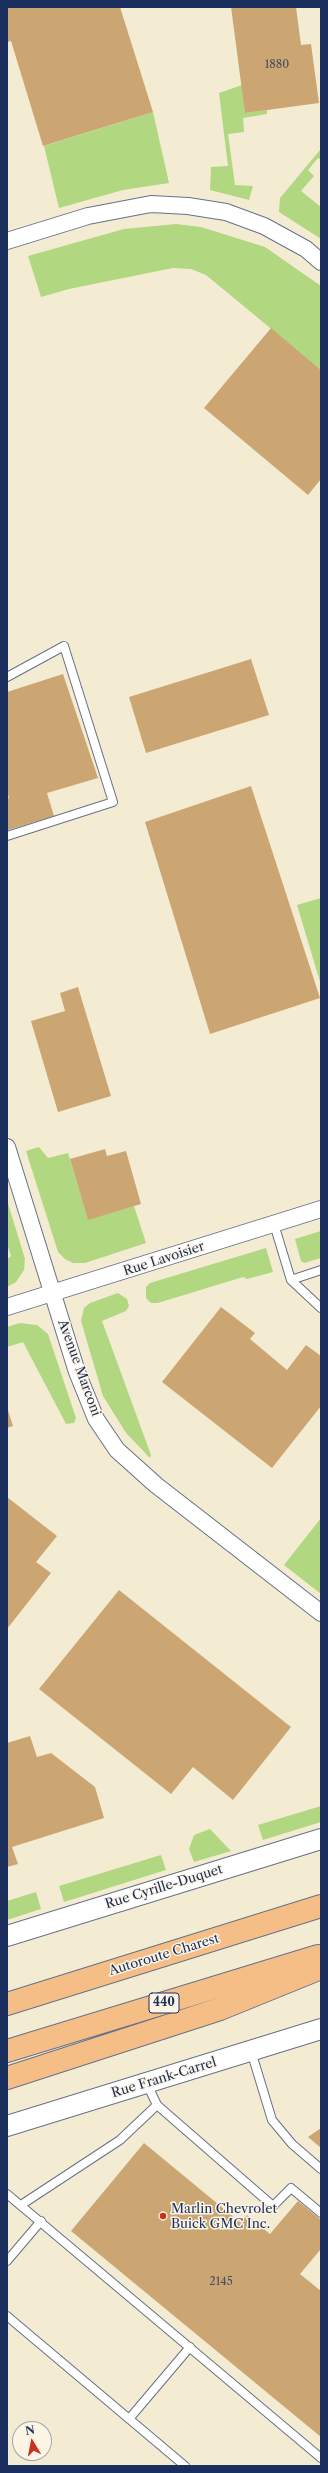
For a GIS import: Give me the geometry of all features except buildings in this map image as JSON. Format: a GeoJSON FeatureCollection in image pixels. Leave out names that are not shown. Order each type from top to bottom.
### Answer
{"type":"FeatureCollection","features":[{"type":"Feature","properties":{"kind":"highway","name":"Autoroute Charest"},"geometry":{"type":"LineString","coordinates":[[7,2004],[321,1906]]}},
{"type":"Feature","properties":{"kind":"highway","name":"440"},"geometry":{"type":"LineString","coordinates":[[7,2051],[321,1955]]}},
{"type":"Feature","properties":{"kind":"highway"},"geometry":{"type":"LineString","coordinates":[[7,2078],[220,2009],[321,1968]]}},
{"type":"Feature","properties":{"kind":"highway"},"geometry":{"type":"LineString","coordinates":[[7,2000],[55,1988]]}},
{"type":"Feature","properties":{"kind":"street"},"geometry":{"type":"LineString","coordinates":[[7,242],[88,216],[151,204],[188,206],[226,212],[264,226],[306,249],[321,262]]}},
{"type":"Feature","properties":{"kind":"street","name":"Avenue Marconi"},"geometry":{"type":"LineString","coordinates":[[7,1147],[77,1372],[96,1419],[117,1450],[156,1485],[321,1613]]}},
{"type":"Feature","properties":{"kind":"street","name":"Rue Lavoisier"},"geometry":{"type":"LineString","coordinates":[[7,1307],[53,1294],[321,1209]]}},
{"type":"Feature","properties":{"kind":"street","name":"Rue Cyrille-Duquet"},"geometry":{"type":"LineString","coordinates":[[7,1936],[321,1839]]}},
{"type":"Feature","properties":{"kind":"street","name":"Rue Frank-Carrel"},"geometry":{"type":"LineString","coordinates":[[7,2126],[321,2029]]}},
{"type":"Feature","properties":{"kind":"lane"},"geometry":{"type":"LineString","coordinates":[[7,677],[64,646],[113,802],[7,836]]}},
{"type":"Feature","properties":{"kind":"lane"},"geometry":{"type":"LineString","coordinates":[[274,1224],[291,1280],[321,1308]]}},
{"type":"Feature","properties":{"kind":"lane"},"geometry":{"type":"LineString","coordinates":[[291,1280],[321,1270]]}},
{"type":"Feature","properties":{"kind":"lane"},"geometry":{"type":"LineString","coordinates":[[251,2051],[272,2120],[292,2144],[321,2169]]}},
{"type":"Feature","properties":{"kind":"lane"},"geometry":{"type":"LineString","coordinates":[[147,2084],[157,2105],[273,2206],[292,2188],[321,2213]]}},
{"type":"Feature","properties":{"kind":"lane"},"geometry":{"type":"LineString","coordinates":[[21,2205],[120,2140],[157,2105]]}},
{"type":"Feature","properties":{"kind":"lane"},"geometry":{"type":"LineString","coordinates":[[7,2194],[41,2221],[321,2458]]}},
{"type":"Feature","properties":{"kind":"lane"},"geometry":{"type":"LineString","coordinates":[[7,2261],[41,2221]]}},
{"type":"Feature","properties":{"kind":"lane"},"geometry":{"type":"LineString","coordinates":[[7,2316],[185,2466]]}},
{"type":"Feature","properties":{"kind":"lane"},"geometry":{"type":"LineString","coordinates":[[129,2419],[190,2347]]}},
{"type":"Feature","properties":{"kind":"green space"},"geometry":{"type":"Polygon","coordinates":[[[242,85],[245,113],[267,110],[267,114],[243,118],[244,132],[228,134],[235,185],[253,186],[249,200],[210,190],[211,167],[228,166],[219,93],[242,85]]]}},
{"type":"Feature","properties":{"kind":"green space"},"geometry":{"type":"Polygon","coordinates":[[[153,112],[169,183],[123,190],[59,208],[44,146],[153,112]]]}},
{"type":"Feature","properties":{"kind":"green space"},"geometry":{"type":"Polygon","coordinates":[[[320,150],[321,160],[318,158],[308,170],[314,176],[301,191],[321,207],[321,239],[279,212],[280,198],[320,150]]]}},
{"type":"Feature","properties":{"kind":"green space"},"geometry":{"type":"Polygon","coordinates":[[[176,224],[201,227],[265,247],[321,286],[321,370],[206,275],[191,269],[173,268],[69,289],[41,297],[28,256],[124,229],[176,224]]]}},
{"type":"Feature","properties":{"kind":"green space"},"geometry":{"type":"Polygon","coordinates":[[[321,898],[321,985],[297,905],[321,898]]]}},
{"type":"Feature","properties":{"kind":"green space"},"geometry":{"type":"Polygon","coordinates":[[[39,1147],[48,1158],[68,1153],[88,1219],[134,1206],[146,1243],[85,1263],[73,1263],[65,1259],[58,1252],[26,1151],[39,1147]]]}},
{"type":"Feature","properties":{"kind":"green space"},"geometry":{"type":"Polygon","coordinates":[[[7,1200],[25,1259],[24,1270],[16,1282],[7,1287],[7,1259],[11,1256],[7,1244],[7,1200]]]}},
{"type":"Feature","properties":{"kind":"green space"},"geometry":{"type":"Polygon","coordinates":[[[321,1231],[321,1258],[304,1263],[301,1261],[295,1239],[321,1231]]]}},
{"type":"Feature","properties":{"kind":"green space"},"geometry":{"type":"Polygon","coordinates":[[[266,1248],[273,1272],[247,1279],[243,1277],[158,1303],[151,1303],[146,1298],[146,1287],[150,1283],[266,1248]]]}},
{"type":"Feature","properties":{"kind":"green space"},"geometry":{"type":"Polygon","coordinates":[[[118,1293],[127,1299],[129,1306],[126,1311],[102,1321],[151,1455],[150,1458],[126,1433],[103,1396],[81,1321],[84,1308],[90,1303],[118,1293]]]}},
{"type":"Feature","properties":{"kind":"green space"},"geometry":{"type":"Polygon","coordinates":[[[20,1323],[37,1325],[48,1334],[76,1418],[74,1423],[66,1424],[23,1342],[7,1347],[7,1327],[20,1323]]]}},
{"type":"Feature","properties":{"kind":"green space"},"geometry":{"type":"Polygon","coordinates":[[[321,1518],[321,1594],[284,1565],[321,1518]]]}},
{"type":"Feature","properties":{"kind":"green space"},"geometry":{"type":"Polygon","coordinates":[[[321,1806],[321,1822],[263,1840],[258,1825],[321,1806]]]}},
{"type":"Feature","properties":{"kind":"green space"},"geometry":{"type":"Polygon","coordinates":[[[210,1829],[231,1851],[194,1862],[189,1849],[194,1835],[210,1829]]]}},
{"type":"Feature","properties":{"kind":"green space"},"geometry":{"type":"Polygon","coordinates":[[[161,1855],[166,1870],[64,1902],[59,1886],[161,1855]]]}},
{"type":"Feature","properties":{"kind":"green space"},"geometry":{"type":"Polygon","coordinates":[[[36,1892],[41,1909],[7,1920],[7,1901],[36,1892]]]}},
{"type":"Feature","properties":{"kind":"place","name":"Marlin Chevrolet Buick GMC Inc."},"geometry":{"type":"Point","coordinates":[163,2216]}}]}
